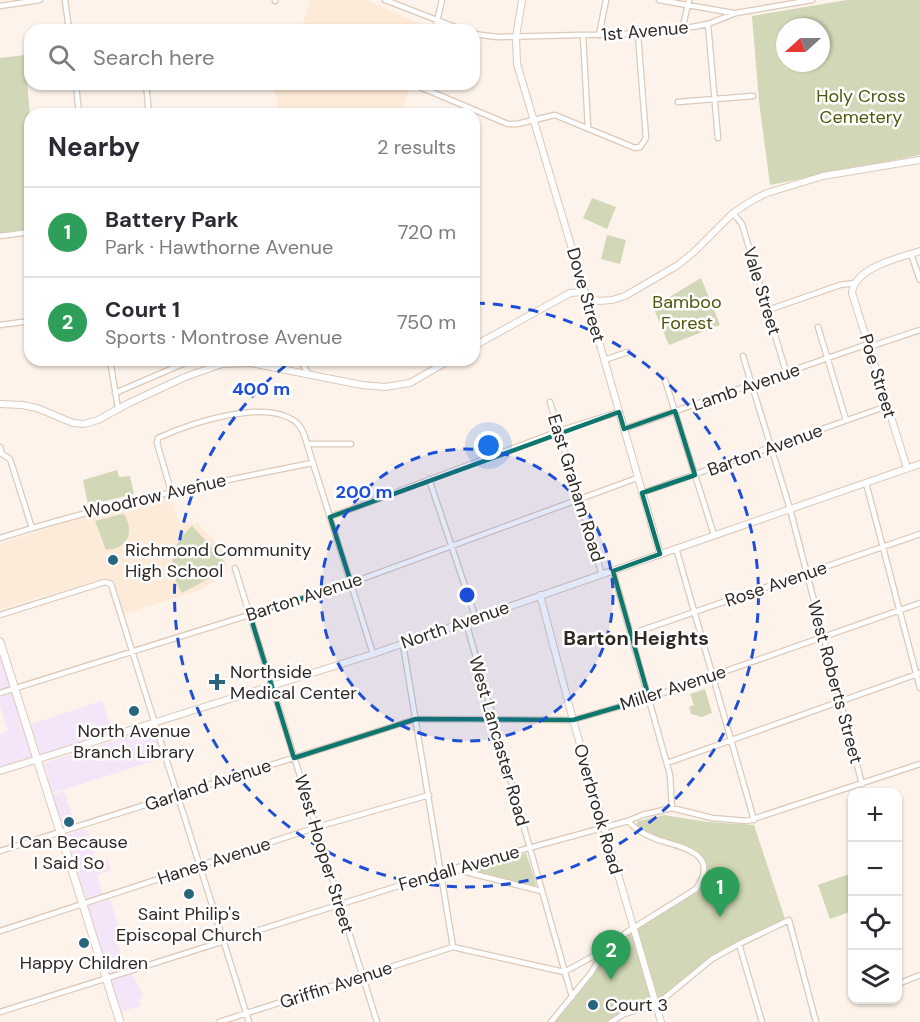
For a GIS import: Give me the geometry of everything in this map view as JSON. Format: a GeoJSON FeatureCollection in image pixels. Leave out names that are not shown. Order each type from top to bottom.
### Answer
{"type":"FeatureCollection","features":[{"type":"Feature","properties":{"kind":"main road"},"geometry":{"type":"LineString","coordinates":[[0,642],[120,1022]]}},
{"type":"Feature","properties":{"kind":"street"},"geometry":{"type":"LineString","coordinates":[[0,6],[40,0]]}},
{"type":"Feature","properties":{"kind":"street"},"geometry":{"type":"LineString","coordinates":[[65,0],[68,24]]}},
{"type":"Feature","properties":{"kind":"street"},"geometry":{"type":"LineString","coordinates":[[385,0],[448,24]]}},
{"type":"Feature","properties":{"kind":"street"},"geometry":{"type":"LineString","coordinates":[[437,24],[442,0]]}},
{"type":"Feature","properties":{"kind":"street","name":"Dove Street"},"geometry":{"type":"LineString","coordinates":[[522,0],[516,37],[517,64],[660,554]]}},
{"type":"Feature","properties":{"kind":"street"},"geometry":{"type":"LineString","coordinates":[[599,35],[606,0]]}},
{"type":"Feature","properties":{"kind":"street"},"geometry":{"type":"LineString","coordinates":[[658,0],[688,3],[735,13]]}},
{"type":"Feature","properties":{"kind":"street"},"geometry":{"type":"LineString","coordinates":[[767,6],[769,0]]}},
{"type":"Feature","properties":{"kind":"street","name":"1st Avenue"},"geometry":{"type":"LineString","coordinates":[[480,35],[497,37],[638,35],[682,30],[708,24],[735,13],[813,0]]}},
{"type":"Feature","properties":{"kind":"street"},"geometry":{"type":"LineString","coordinates":[[682,30],[688,3]]}},
{"type":"Feature","properties":{"kind":"street"},"geometry":{"type":"LineString","coordinates":[[708,24],[718,138]]}},
{"type":"Feature","properties":{"kind":"street"},"geometry":{"type":"LineString","coordinates":[[583,35],[588,128]]}},
{"type":"Feature","properties":{"kind":"street"},"geometry":{"type":"LineString","coordinates":[[480,113],[508,124],[555,115],[635,148],[640,147],[645,141],[638,35]]}},
{"type":"Feature","properties":{"kind":"street"},"geometry":{"type":"LineString","coordinates":[[77,90],[79,108]]}},
{"type":"Feature","properties":{"kind":"street"},"geometry":{"type":"LineString","coordinates":[[147,90],[148,108]]}},
{"type":"Feature","properties":{"kind":"street"},"geometry":{"type":"LineString","coordinates":[[423,90],[468,108]]}},
{"type":"Feature","properties":{"kind":"street"},"geometry":{"type":"LineString","coordinates":[[678,102],[753,96]]}},
{"type":"Feature","properties":{"kind":"street"},"geometry":{"type":"LineString","coordinates":[[480,343],[561,297],[578,291],[595,300],[604,301],[620,298],[632,292],[684,261],[733,213],[758,197],[805,181],[920,160]]}},
{"type":"Feature","properties":{"kind":"street","name":"Vale Street"},"geometry":{"type":"LineString","coordinates":[[733,213],[742,224],[786,372]]}},
{"type":"Feature","properties":{"kind":"street"},"geometry":{"type":"LineString","coordinates":[[0,236],[24,233]]}},
{"type":"Feature","properties":{"kind":"street"},"geometry":{"type":"LineString","coordinates":[[768,310],[840,285],[854,283],[868,271],[920,251]]}},
{"type":"Feature","properties":{"kind":"street"},"geometry":{"type":"LineString","coordinates":[[911,254],[920,280]]}},
{"type":"Feature","properties":{"kind":"street","name":"Poe Street"},"geometry":{"type":"LineString","coordinates":[[854,283],[852,293],[907,468]]}},
{"type":"Feature","properties":{"kind":"street"},"geometry":{"type":"LineString","coordinates":[[0,325],[24,322]]}},
{"type":"Feature","properties":{"kind":"street"},"geometry":{"type":"LineString","coordinates":[[818,327],[846,420]]}},
{"type":"Feature","properties":{"kind":"street","name":"Lamb Avenue"},"geometry":{"type":"LineString","coordinates":[[624,429],[786,372],[920,330]]}},
{"type":"Feature","properties":{"kind":"street"},"geometry":{"type":"LineString","coordinates":[[604,360],[628,352]]}},
{"type":"Feature","properties":{"kind":"street","name":"West Roberts Street"},"geometry":{"type":"LineString","coordinates":[[743,356],[790,509],[861,784]]}},
{"type":"Feature","properties":{"kind":"street"},"geometry":{"type":"LineString","coordinates":[[112,366],[118,408]]}},
{"type":"Feature","properties":{"kind":"street"},"geometry":{"type":"LineString","coordinates":[[115,393],[178,366]]}},
{"type":"Feature","properties":{"kind":"street"},"geometry":{"type":"LineString","coordinates":[[0,404],[37,408],[76,424],[94,422],[118,408],[215,366]]}},
{"type":"Feature","properties":{"kind":"street"},"geometry":{"type":"LineString","coordinates":[[267,366],[372,387],[397,387],[440,366]]}},
{"type":"Feature","properties":{"kind":"street"},"geometry":{"type":"LineString","coordinates":[[304,366],[308,374]]}},
{"type":"Feature","properties":{"kind":"street"},"geometry":{"type":"LineString","coordinates":[[665,380],[714,536]]}},
{"type":"Feature","properties":{"kind":"street","name":"East Graham Road"},"geometry":{"type":"LineString","coordinates":[[550,402],[602,575]]}},
{"type":"Feature","properties":{"kind":"street","name":"Barton Avenue"},"geometry":{"type":"LineString","coordinates":[[642,493],[887,406]]}},
{"type":"Feature","properties":{"kind":"street"},"geometry":{"type":"LineString","coordinates":[[171,491],[158,438],[184,426],[234,414],[268,412],[297,422],[303,430],[373,654]]}},
{"type":"Feature","properties":{"kind":"street"},"geometry":{"type":"LineString","coordinates":[[330,517],[559,431],[619,412]]}},
{"type":"Feature","properties":{"kind":"street"},"geometry":{"type":"LineString","coordinates":[[307,444],[351,444]]}},
{"type":"Feature","properties":{"kind":"street"},"geometry":{"type":"LineString","coordinates":[[0,447],[2,454],[10,459],[32,528]]}},
{"type":"Feature","properties":{"kind":"street","name":"Woodrow Avenue"},"geometry":{"type":"LineString","coordinates":[[0,538],[89,511],[171,491],[312,463]]}},
{"type":"Feature","properties":{"kind":"street","name":"North Avenue"},"geometry":{"type":"LineString","coordinates":[[0,771],[403,644],[920,464]]}},
{"type":"Feature","properties":{"kind":"street","name":"Barton Avenue"},"geometry":{"type":"LineString","coordinates":[[0,693],[351,583],[637,478]]}},
{"type":"Feature","properties":{"kind":"street"},"geometry":{"type":"LineString","coordinates":[[429,479],[476,619]]}},
{"type":"Feature","properties":{"kind":"street"},"geometry":{"type":"LineString","coordinates":[[866,483],[918,673],[920,688]]}},
{"type":"Feature","properties":{"kind":"street","name":"Rose Avenue"},"geometry":{"type":"LineString","coordinates":[[631,634],[920,534]]}},
{"type":"Feature","properties":{"kind":"street"},"geometry":{"type":"LineString","coordinates":[[676,548],[754,820]]}},
{"type":"Feature","properties":{"kind":"street","name":"West Hooper Street"},"geometry":{"type":"LineString","coordinates":[[235,568],[377,1022]]}},
{"type":"Feature","properties":{"kind":"street"},"geometry":{"type":"LineString","coordinates":[[613,571],[670,775],[672,808]]}},
{"type":"Feature","properties":{"kind":"street"},"geometry":{"type":"LineString","coordinates":[[0,615],[105,582],[109,582],[112,586],[249,1022]]}},
{"type":"Feature","properties":{"kind":"street","name":"Overbrook Road"},"geometry":{"type":"LineString","coordinates":[[540,595],[632,929],[661,1022]]}},
{"type":"Feature","properties":{"kind":"street","name":"Miller Avenue"},"geometry":{"type":"LineString","coordinates":[[416,719],[573,720],[649,698],[920,603]]}},
{"type":"Feature","properties":{"kind":"street","name":"West Lancaster Road"},"geometry":{"type":"LineString","coordinates":[[466,622],[572,997]]}},
{"type":"Feature","properties":{"kind":"street"},"geometry":{"type":"LineString","coordinates":[[403,644],[453,947],[564,972],[605,950],[660,910],[692,893],[699,884],[703,871],[700,860],[693,851],[647,835],[628,821]]}},
{"type":"Feature","properties":{"kind":"street"},"geometry":{"type":"LineString","coordinates":[[667,763],[918,673]]}},
{"type":"Feature","properties":{"kind":"street","name":"Garland Avenue"},"geometry":{"type":"LineString","coordinates":[[0,850],[416,719]]}},
{"type":"Feature","properties":{"kind":"street","name":"Fendall Avenue"},"geometry":{"type":"LineString","coordinates":[[0,1012],[452,869],[628,821],[642,815],[672,808],[712,818],[754,820],[920,764]]}},
{"type":"Feature","properties":{"kind":"street","name":"Hanes Avenue"},"geometry":{"type":"LineString","coordinates":[[0,931],[317,827],[429,795]]}},
{"type":"Feature","properties":{"kind":"street"},"geometry":{"type":"LineString","coordinates":[[452,869],[541,891]]}},
{"type":"Feature","properties":{"kind":"street"},"geometry":{"type":"LineString","coordinates":[[611,1022],[624,1014],[656,1005],[712,960],[789,920],[816,1022]]}},
{"type":"Feature","properties":{"kind":"street"},"geometry":{"type":"LineString","coordinates":[[739,944],[762,1022]]}},
{"type":"Feature","properties":{"kind":"street","name":"Griffin Avenue"},"geometry":{"type":"LineString","coordinates":[[219,1022],[453,947]]}},
{"type":"Feature","properties":{"kind":"street"},"geometry":{"type":"LineString","coordinates":[[551,1022],[596,967],[605,950]]}},
{"type":"Feature","properties":{"kind":"street"},"geometry":{"type":"LineString","coordinates":[[902,982],[920,975]]}},
{"type":"Feature","properties":{"kind":"highlighted area"},"geometry":{"type":"Polygon","coordinates":[[[675,411],[695,475],[642,493],[660,554],[613,571],[649,698],[573,720],[416,719],[294,758],[250,615],[351,583],[330,517],[619,412],[624,429],[675,411]]]}},
{"type":"Feature","properties":{"kind":"shaded area"},"geometry":{"type":"Polygon","coordinates":[[[311,0],[367,0],[420,24],[302,24],[311,0]]]}},
{"type":"Feature","properties":{"kind":"shaded area"},"geometry":{"type":"Polygon","coordinates":[[[274,90],[409,90],[403,108],[279,108],[274,90]]]}},
{"type":"Feature","properties":{"kind":"shaded area","name":"Richmond Community High School"},"geometry":{"type":"Polygon","coordinates":[[[169,495],[180,524],[198,523],[224,552],[228,568],[210,584],[200,590],[124,614],[113,581],[106,578],[0,609],[0,544],[85,516],[169,495]]]}},
{"type":"Feature","properties":{"kind":"shaded area"},"geometry":{"type":"Polygon","coordinates":[[[0,656],[32,758],[0,767],[0,734],[8,731],[0,706],[0,656]]]}},
{"type":"Feature","properties":{"kind":"shaded area"},"geometry":{"type":"Polygon","coordinates":[[[102,701],[113,733],[41,755],[31,724],[102,701]]]}},
{"type":"Feature","properties":{"kind":"shaded area"},"geometry":{"type":"Polygon","coordinates":[[[154,728],[163,758],[53,793],[44,763],[154,728]]]}},
{"type":"Feature","properties":{"kind":"shaded area"},"geometry":{"type":"Polygon","coordinates":[[[64,791],[75,825],[62,828],[52,795],[64,791]]]}},
{"type":"Feature","properties":{"kind":"shaded area"},"geometry":{"type":"Polygon","coordinates":[[[84,829],[88,831],[96,861],[107,858],[111,870],[97,875],[103,895],[87,900],[66,835],[84,829]]]}},
{"type":"Feature","properties":{"kind":"shaded area"},"geometry":{"type":"Polygon","coordinates":[[[110,899],[120,932],[116,937],[126,973],[131,971],[143,995],[139,1000],[141,1006],[121,1012],[88,906],[110,899]]]}},
{"type":"Feature","properties":{"kind":"green space","name":"Holy Cross Cemetery"},"geometry":{"type":"Polygon","coordinates":[[[847,0],[920,0],[920,155],[770,185],[759,101],[752,16],[847,0]]]}},
{"type":"Feature","properties":{"kind":"green space"},"geometry":{"type":"Polygon","coordinates":[[[24,55],[24,90],[28,90],[29,108],[24,108],[24,230],[0,233],[0,58],[24,55]]]}},
{"type":"Feature","properties":{"kind":"green space"},"geometry":{"type":"Polygon","coordinates":[[[592,198],[616,207],[607,229],[583,218],[592,198]]]}},
{"type":"Feature","properties":{"kind":"green space"},"geometry":{"type":"Polygon","coordinates":[[[607,235],[626,240],[620,264],[601,259],[607,235]]]}},
{"type":"Feature","properties":{"kind":"green space","name":"Bamboo Forest"},"geometry":{"type":"Polygon","coordinates":[[[701,278],[720,325],[669,345],[653,307],[701,278]]]}},
{"type":"Feature","properties":{"kind":"green space"},"geometry":{"type":"Polygon","coordinates":[[[117,470],[119,477],[130,476],[134,494],[88,505],[83,480],[117,470]]]}},
{"type":"Feature","properties":{"kind":"green space"},"geometry":{"type":"Polygon","coordinates":[[[122,514],[128,522],[127,539],[120,546],[106,550],[95,521],[122,514]]]}},
{"type":"Feature","properties":{"kind":"green space"},"geometry":{"type":"Polygon","coordinates":[[[192,526],[225,563],[224,568],[210,578],[182,593],[174,575],[173,558],[179,542],[192,526]]]}},
{"type":"Feature","properties":{"kind":"green space"},"geometry":{"type":"Polygon","coordinates":[[[705,689],[712,713],[702,717],[691,714],[689,707],[694,705],[690,694],[705,689]]]}},
{"type":"Feature","properties":{"kind":"green space"},"geometry":{"type":"Polygon","coordinates":[[[664,815],[708,822],[754,825],[785,919],[736,942],[648,1005],[619,1014],[608,1022],[555,1022],[619,941],[693,894],[704,878],[702,860],[694,849],[658,838],[636,825],[638,821],[664,815]]]}},
{"type":"Feature","properties":{"kind":"green space"},"geometry":{"type":"Polygon","coordinates":[[[526,853],[535,887],[471,869],[472,867],[526,853]]]}},
{"type":"Feature","properties":{"kind":"green space"},"geometry":{"type":"Polygon","coordinates":[[[848,874],[848,912],[830,919],[818,885],[848,874]]]}},
{"type":"Feature","properties":{"kind":"place","name":"Richmond Community High School"},"geometry":{"type":"Point","coordinates":[113,560]}},
{"type":"Feature","properties":{"kind":"place","name":"Northside Medical Center"},"geometry":{"type":"Point","coordinates":[217,682]}},
{"type":"Feature","properties":{"kind":"place","name":"North Avenue Branch Library"},"geometry":{"type":"Point","coordinates":[134,711]}},
{"type":"Feature","properties":{"kind":"place","name":"I Can Because I Said So"},"geometry":{"type":"Point","coordinates":[69,822]}},
{"type":"Feature","properties":{"kind":"place","name":"Saint Philip's Episcopal Church"},"geometry":{"type":"Point","coordinates":[189,894]}},
{"type":"Feature","properties":{"kind":"place","name":"Battery Park"},"geometry":{"type":"Point","coordinates":[720,917]}},
{"type":"Feature","properties":{"kind":"place","name":"Happy Children"},"geometry":{"type":"Point","coordinates":[84,943]}},
{"type":"Feature","properties":{"kind":"place","name":"Court 1"},"geometry":{"type":"Point","coordinates":[611,980]}},
{"type":"Feature","properties":{"kind":"place","name":"Court 3"},"geometry":{"type":"Point","coordinates":[593,1005]}},
{"type":"Feature","properties":{"kind":"district","name":"Barton Heights"},"geometry":{"type":"Point","coordinates":[636,638]}}]}
